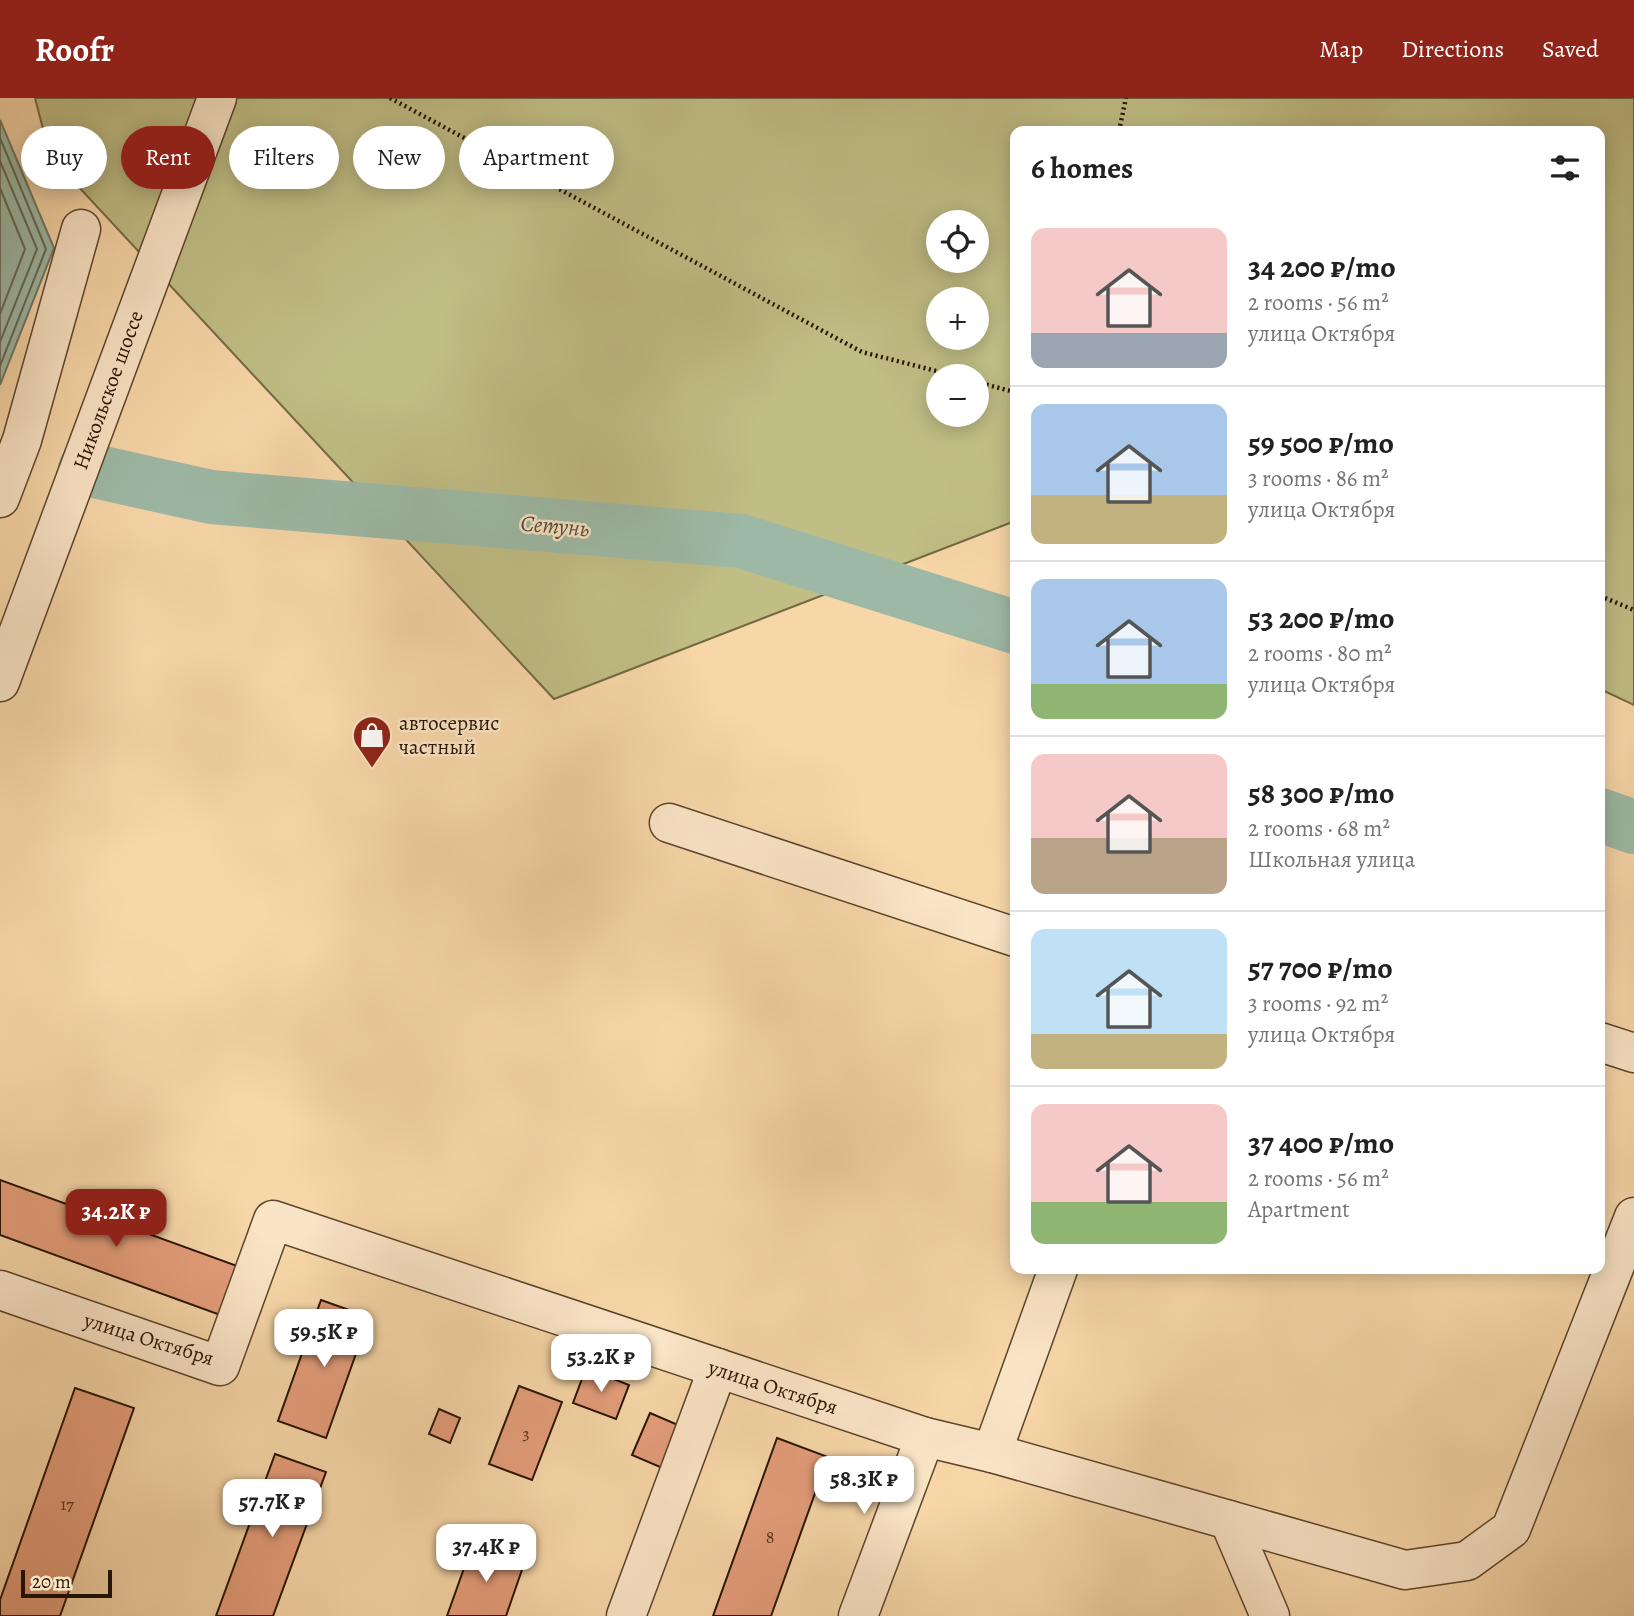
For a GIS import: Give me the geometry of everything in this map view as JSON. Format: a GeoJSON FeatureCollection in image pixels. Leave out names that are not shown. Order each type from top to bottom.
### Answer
{"type":"FeatureCollection","features":[{"type":"Feature","properties":{"kind":"street","name":"Никольское шоссе"},"geometry":{"type":"LineString","coordinates":[[0,682],[216,98]]}},
{"type":"Feature","properties":{"kind":"street"},"geometry":{"type":"LineString","coordinates":[[0,498],[22,440],[81,229]]}},
{"type":"Feature","properties":{"kind":"street"},"geometry":{"type":"LineString","coordinates":[[669,823],[1010,935]]}},
{"type":"Feature","properties":{"kind":"street"},"geometry":{"type":"LineString","coordinates":[[1605,1044],[1634,1054]]}},
{"type":"Feature","properties":{"kind":"street","name":"улица Октября"},"geometry":{"type":"LineString","coordinates":[[0,1290],[220,1366],[272,1220],[925,1437],[992,1452],[1405,1570],[1466,1561],[1511,1528],[1634,1217]]}},
{"type":"Feature","properties":{"kind":"street"},"geometry":{"type":"LineString","coordinates":[[992,1452],[1056,1274]]}},
{"type":"Feature","properties":{"kind":"street"},"geometry":{"type":"LineString","coordinates":[[626,1616],[719,1368]]}},
{"type":"Feature","properties":{"kind":"street"},"geometry":{"type":"LineString","coordinates":[[858,1616],[925,1437]]}},
{"type":"Feature","properties":{"kind":"street"},"geometry":{"type":"LineString","coordinates":[[1229,1520],[1270,1616]]}},
{"type":"Feature","properties":{"kind":"path"},"geometry":{"type":"LineString","coordinates":[[390,98],[862,352],[926,368]]}},
{"type":"Feature","properties":{"kind":"path"},"geometry":{"type":"LineString","coordinates":[[1120,126],[1126,98]]}},
{"type":"Feature","properties":{"kind":"path"},"geometry":{"type":"LineString","coordinates":[[989,385],[1010,391]]}},
{"type":"Feature","properties":{"kind":"path"},"geometry":{"type":"LineString","coordinates":[[1605,598],[1634,610]]}},
{"type":"Feature","properties":{"kind":"shaded area"},"geometry":{"type":"Polygon","coordinates":[[[35,98],[1634,98],[1634,705],[1605,691],[1605,126],[1010,126],[1010,523],[554,699],[81,189],[107,189],[107,126],[42,126],[35,98]]]}},
{"type":"Feature","properties":{"kind":"water"},"geometry":{"type":"Polygon","coordinates":[[[0,120],[21,170],[21,189],[29,189],[54,248],[0,385],[0,120]]]}},
{"type":"Feature","properties":{"kind":"building"},"geometry":{"type":"Polygon","coordinates":[[[0,1180],[240,1267],[223,1316],[0,1235],[0,1180]]]}},
{"type":"Feature","properties":{"kind":"building"},"geometry":{"type":"Polygon","coordinates":[[[321,1300],[369,1317],[326,1438],[278,1421],[321,1300]]]}},
{"type":"Feature","properties":{"kind":"building"},"geometry":{"type":"Polygon","coordinates":[[[586,1368],[629,1385],[616,1419],[573,1403],[586,1368]]]}},
{"type":"Feature","properties":{"kind":"building"},"geometry":{"type":"Polygon","coordinates":[[[519,1386],[562,1402],[532,1480],[489,1464],[519,1386]]]}},
{"type":"Feature","properties":{"kind":"building"},"geometry":{"type":"Polygon","coordinates":[[[75,1388],[134,1408],[60,1616],[0,1616],[0,1600],[75,1388]]]}},
{"type":"Feature","properties":{"kind":"building"},"geometry":{"type":"Polygon","coordinates":[[[439,1409],[460,1418],[450,1443],[429,1434],[439,1409]]]}},
{"type":"Feature","properties":{"kind":"building"},"geometry":{"type":"Polygon","coordinates":[[[650,1413],[685,1428],[667,1470],[632,1455],[650,1413]]]}},
{"type":"Feature","properties":{"kind":"building"},"geometry":{"type":"Polygon","coordinates":[[[777,1438],[828,1457],[771,1616],[713,1616],[777,1438]]]}},
{"type":"Feature","properties":{"kind":"building"},"geometry":{"type":"Polygon","coordinates":[[[275,1454],[326,1472],[273,1616],[216,1616],[275,1454]]]}},
{"type":"Feature","properties":{"kind":"building"},"geometry":{"type":"Polygon","coordinates":[[[473,1543],[525,1561],[506,1616],[447,1616],[473,1543]]]}},
{"type":"Feature","properties":{"kind":"waterway","name":"Сетунь"},"geometry":{"type":"LineString","coordinates":[[85,469],[211,497],[741,541],[1010,625]]}},
{"type":"Feature","properties":{"kind":"waterway","name":"Сетунь"},"geometry":{"type":"LineString","coordinates":[[1605,817],[1634,827]]}},
{"type":"Feature","properties":{"kind":"place","name":"автосервис частный"},"geometry":{"type":"Point","coordinates":[372,769]}}]}
